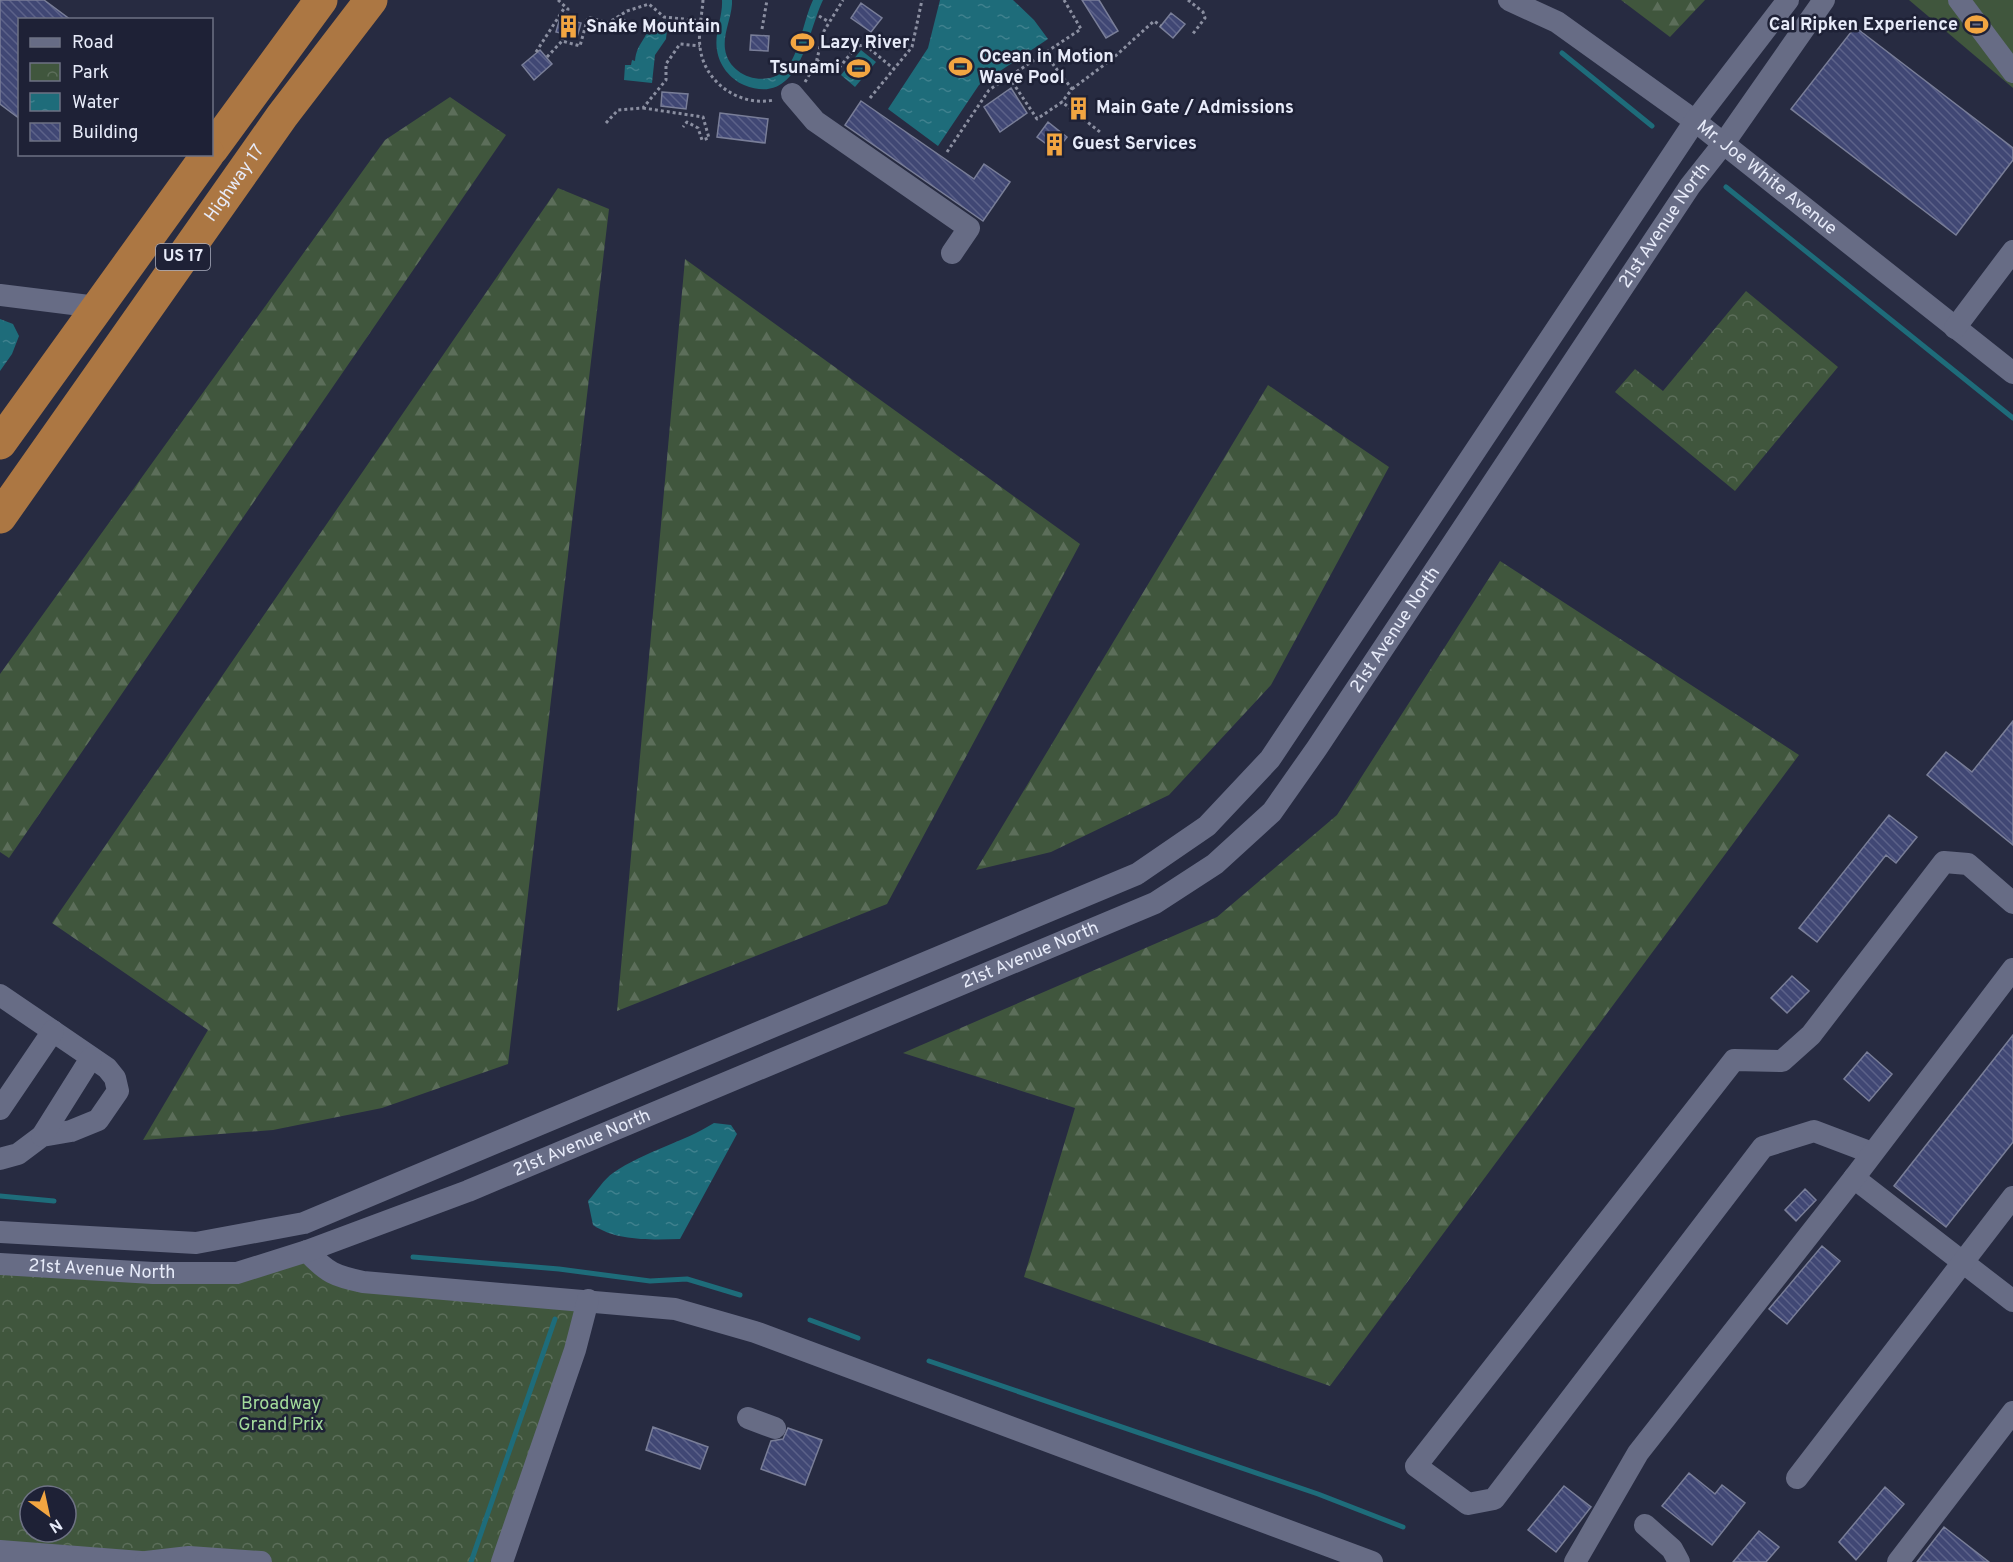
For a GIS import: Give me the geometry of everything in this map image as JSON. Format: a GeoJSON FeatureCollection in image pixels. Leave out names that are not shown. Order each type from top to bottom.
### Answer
{"type":"FeatureCollection","features":[{"type":"Feature","properties":{"kind":"highway"},"geometry":{"type":"LineString","coordinates":[[213,148],[321,0]]}},
{"type":"Feature","properties":{"kind":"highway","name":"Highway 17"},"geometry":{"type":"LineString","coordinates":[[0,517],[275,126],[371,0]]}},
{"type":"Feature","properties":{"kind":"highway","name":"US 17"},"geometry":{"type":"LineString","coordinates":[[0,443],[207,156]]}},
{"type":"Feature","properties":{"kind":"street","name":"Mr. Joe White Avenue"},"geometry":{"type":"LineString","coordinates":[[1509,0],[1557,22],[1695,121],[2013,373]]}},
{"type":"Feature","properties":{"kind":"street","name":"21st Avenue North"},"geometry":{"type":"LineString","coordinates":[[0,1232],[196,1243],[304,1223],[1137,874],[1207,826],[1270,759],[1695,121],[1788,0]]}},
{"type":"Feature","properties":{"kind":"street","name":"21st Avenue North"},"geometry":{"type":"LineString","coordinates":[[0,1264],[237,1273],[308,1251],[479,1186],[1038,953],[1155,903],[1215,864],[1272,812],[1317,748],[1690,186],[1724,143],[1824,0]]}},
{"type":"Feature","properties":{"kind":"street"},"geometry":{"type":"LineString","coordinates":[[1959,0],[2013,72]]}},
{"type":"Feature","properties":{"kind":"street"},"geometry":{"type":"LineString","coordinates":[[792,94],[815,121],[969,228],[952,253]]}},
{"type":"Feature","properties":{"kind":"street"},"geometry":{"type":"LineString","coordinates":[[1955,328],[2013,251]]}},
{"type":"Feature","properties":{"kind":"street"},"geometry":{"type":"LineString","coordinates":[[0,295],[97,307]]}},
{"type":"Feature","properties":{"kind":"street"},"geometry":{"type":"LineString","coordinates":[[1872,1153],[1814,1131],[1763,1147],[1494,1499],[1468,1504],[1416,1466],[1734,1060],[1782,1061],[1811,1035],[1944,862],[1968,864],[2013,903]]}},
{"type":"Feature","properties":{"kind":"street"},"geometry":{"type":"LineString","coordinates":[[1575,1562],[1638,1453],[1854,1178],[2013,969]]}},
{"type":"Feature","properties":{"kind":"street"},"geometry":{"type":"LineString","coordinates":[[0,995],[91,1058],[115,1078],[118,1091],[98,1120],[71,1131],[42,1136]]}},
{"type":"Feature","properties":{"kind":"street"},"geometry":{"type":"LineString","coordinates":[[0,1108],[53,1031]]}},
{"type":"Feature","properties":{"kind":"street"},"geometry":{"type":"LineString","coordinates":[[0,1159],[18,1154],[42,1136],[91,1058]]}},
{"type":"Feature","properties":{"kind":"street"},"geometry":{"type":"LineString","coordinates":[[1854,1178],[1963,1263],[2009,1291]]}},
{"type":"Feature","properties":{"kind":"street"},"geometry":{"type":"LineString","coordinates":[[1797,1478],[2013,1197]]}},
{"type":"Feature","properties":{"kind":"street"},"geometry":{"type":"LineString","coordinates":[[103,1269],[104,1237]]}},
{"type":"Feature","properties":{"kind":"street"},"geometry":{"type":"LineString","coordinates":[[308,1251],[323,1269],[335,1276],[363,1282],[675,1309],[754,1332],[1372,1562]]}},
{"type":"Feature","properties":{"kind":"street"},"geometry":{"type":"LineString","coordinates":[[502,1562],[575,1350],[588,1300]]}},
{"type":"Feature","properties":{"kind":"street"},"geometry":{"type":"LineString","coordinates":[[1898,1562],[2013,1412]]}},
{"type":"Feature","properties":{"kind":"street"},"geometry":{"type":"LineString","coordinates":[[748,1418],[775,1428]]}},
{"type":"Feature","properties":{"kind":"street"},"geometry":{"type":"LineString","coordinates":[[1645,1525],[1672,1548],[1679,1562]]}},
{"type":"Feature","properties":{"kind":"street"},"geometry":{"type":"LineString","coordinates":[[0,1551],[141,1562]]}},
{"type":"Feature","properties":{"kind":"street"},"geometry":{"type":"LineString","coordinates":[[146,1562],[189,1557],[261,1562]]}},
{"type":"Feature","properties":{"kind":"path"},"geometry":{"type":"LineString","coordinates":[[547,57],[562,41],[568,9],[558,0]]}},
{"type":"Feature","properties":{"kind":"path"},"geometry":{"type":"LineString","coordinates":[[703,0],[700,46],[706,66],[714,78],[740,99],[761,102],[792,94],[809,77],[817,60],[824,31],[843,0]]}},
{"type":"Feature","properties":{"kind":"path"},"geometry":{"type":"LineString","coordinates":[[762,29],[767,0]]}},
{"type":"Feature","properties":{"kind":"path"},"geometry":{"type":"LineString","coordinates":[[870,98],[912,47],[922,0]]}},
{"type":"Feature","properties":{"kind":"path"},"geometry":{"type":"LineString","coordinates":[[947,152],[989,90],[1082,29],[1064,0]]}},
{"type":"Feature","properties":{"kind":"path"},"geometry":{"type":"LineString","coordinates":[[1188,0],[1203,12],[1205,18],[1192,35]]}},
{"type":"Feature","properties":{"kind":"path"},"geometry":{"type":"LineString","coordinates":[[562,41],[580,46],[588,17],[609,22],[650,4],[664,17],[702,21]]}},
{"type":"Feature","properties":{"kind":"path"},"geometry":{"type":"LineString","coordinates":[[536,52],[565,7]]}},
{"type":"Feature","properties":{"kind":"path"},"geometry":{"type":"LineString","coordinates":[[619,16],[630,25]]}},
{"type":"Feature","properties":{"kind":"path"},"geometry":{"type":"LineString","coordinates":[[819,16],[829,22]]}},
{"type":"Feature","properties":{"kind":"path"},"geometry":{"type":"LineString","coordinates":[[1009,77],[1037,119],[1062,102],[1072,89],[1112,59],[1154,21],[1161,26]]}},
{"type":"Feature","properties":{"kind":"path"},"geometry":{"type":"LineString","coordinates":[[643,108],[666,80],[666,64],[680,44],[700,46]]}},
{"type":"Feature","properties":{"kind":"path"},"geometry":{"type":"LineString","coordinates":[[817,60],[834,74],[857,46],[865,45],[894,69]]}},
{"type":"Feature","properties":{"kind":"path"},"geometry":{"type":"LineString","coordinates":[[1044,54],[1072,89]]}},
{"type":"Feature","properties":{"kind":"path"},"geometry":{"type":"LineString","coordinates":[[1062,102],[1100,132]]}},
{"type":"Feature","properties":{"kind":"path"},"geometry":{"type":"LineString","coordinates":[[606,123],[618,110],[643,108],[704,117],[709,138],[702,140],[698,128],[687,122],[683,127]]}},
{"type":"Feature","properties":{"kind":"green space"},"geometry":{"type":"Polygon","coordinates":[[[1621,0],[1705,0],[1670,37],[1621,0]]]}},
{"type":"Feature","properties":{"kind":"green space","name":"Cal Ripken Experience"},"geometry":{"type":"Polygon","coordinates":[[[1909,0],[2013,0],[2013,88],[1909,0]]]}},
{"type":"Feature","properties":{"kind":"green space"},"geometry":{"type":"Polygon","coordinates":[[[450,97],[506,135],[9,858],[0,852],[0,674],[385,140],[450,97]]]}},
{"type":"Feature","properties":{"kind":"green space"},"geometry":{"type":"Polygon","coordinates":[[[558,188],[609,209],[508,1064],[382,1108],[273,1130],[143,1140],[208,1030],[52,923],[558,188]]]}},
{"type":"Feature","properties":{"kind":"green space"},"geometry":{"type":"Polygon","coordinates":[[[685,259],[1080,544],[887,904],[617,1011],[685,259]]]}},
{"type":"Feature","properties":{"kind":"green space"},"geometry":{"type":"Polygon","coordinates":[[[1746,291],[1838,367],[1735,491],[1615,392],[1635,369],[1663,391],[1746,291]]]}},
{"type":"Feature","properties":{"kind":"green space"},"geometry":{"type":"Polygon","coordinates":[[[1268,385],[1389,467],[1271,685],[1169,795],[1051,852],[976,870],[1268,385]]]}},
{"type":"Feature","properties":{"kind":"green space"},"geometry":{"type":"Polygon","coordinates":[[[1500,561],[1799,755],[1330,1386],[1024,1277],[1075,1108],[903,1053],[1217,917],[1337,815],[1500,561]]]}},
{"type":"Feature","properties":{"kind":"green space","name":"Broadway Grand Prix"},"geometry":{"type":"Polygon","coordinates":[[[307,1251],[323,1269],[588,1300],[502,1562],[0,1562],[0,1272],[237,1273],[307,1251]]]}},
{"type":"Feature","properties":{"kind":"water","name":"Lazy River"},"geometry":{"type":"Polygon","coordinates":[[[722,0],[732,0],[725,43],[728,59],[734,68],[743,74],[762,79],[782,73],[789,65],[813,0],[823,0],[798,64],[789,77],[778,86],[763,89],[744,85],[734,79],[723,66],[716,44],[722,0]]]}},
{"type":"Feature","properties":{"kind":"water","name":"Ocean in Motion Wave Pool"},"geometry":{"type":"Polygon","coordinates":[[[940,0],[1013,0],[1034,20],[1048,39],[979,85],[938,146],[888,109],[928,48],[940,0]]]}},
{"type":"Feature","properties":{"kind":"water"},"geometry":{"type":"Polygon","coordinates":[[[650,19],[668,21],[666,39],[655,55],[652,83],[624,80],[625,65],[631,65],[632,60],[635,61],[650,19]]]}},
{"type":"Feature","properties":{"kind":"water","name":"Tsunami"},"geometry":{"type":"Polygon","coordinates":[[[861,50],[876,62],[855,87],[841,75],[861,50]]]}},
{"type":"Feature","properties":{"kind":"water"},"geometry":{"type":"Polygon","coordinates":[[[0,319],[13,324],[19,336],[12,354],[0,371],[0,319]]]}},
{"type":"Feature","properties":{"kind":"water"},"geometry":{"type":"Polygon","coordinates":[[[714,1123],[731,1125],[737,1134],[680,1239],[623,1237],[593,1225],[588,1201],[610,1176],[625,1165],[714,1123]]]}},
{"type":"Feature","properties":{"kind":"building"},"geometry":{"type":"Polygon","coordinates":[[[0,0],[44,0],[68,18],[18,18],[18,118],[0,104],[0,0]]]}},
{"type":"Feature","properties":{"kind":"building"},"geometry":{"type":"Polygon","coordinates":[[[1082,0],[1099,0],[1118,31],[1106,38],[1082,0]]]}},
{"type":"Feature","properties":{"kind":"building"},"geometry":{"type":"Polygon","coordinates":[[[861,3],[882,18],[871,32],[851,18],[861,3]]]}},
{"type":"Feature","properties":{"kind":"building"},"geometry":{"type":"Polygon","coordinates":[[[1171,13],[1185,24],[1173,38],[1160,27],[1171,13]]]}},
{"type":"Feature","properties":{"kind":"building","name":"Snake Mountain"},"geometry":{"type":"Polygon","coordinates":[[[560,18],[581,23],[577,37],[556,32],[560,18]]]}},
{"type":"Feature","properties":{"kind":"building"},"geometry":{"type":"Polygon","coordinates":[[[1855,27],[2013,148],[2013,160],[1956,235],[1791,109],[1855,27]]]}},
{"type":"Feature","properties":{"kind":"building"},"geometry":{"type":"Polygon","coordinates":[[[751,35],[769,36],[768,51],[750,50],[751,35]]]}},
{"type":"Feature","properties":{"kind":"building"},"geometry":{"type":"Polygon","coordinates":[[[540,50],[552,64],[534,80],[522,65],[540,50]]]}},
{"type":"Feature","properties":{"kind":"building"},"geometry":{"type":"Polygon","coordinates":[[[1011,88],[1027,113],[1000,132],[984,107],[1011,88]]]}},
{"type":"Feature","properties":{"kind":"building"},"geometry":{"type":"Polygon","coordinates":[[[662,92],[688,94],[686,109],[661,106],[662,92]]]}},
{"type":"Feature","properties":{"kind":"building"},"geometry":{"type":"Polygon","coordinates":[[[861,101],[974,179],[984,164],[1010,182],[983,221],[845,125],[861,101]]]}},
{"type":"Feature","properties":{"kind":"building"},"geometry":{"type":"Polygon","coordinates":[[[720,113],[768,119],[765,143],[717,137],[720,113]]]}},
{"type":"Feature","properties":{"kind":"building","name":"Guest Services"},"geometry":{"type":"Polygon","coordinates":[[[1048,122],[1067,137],[1056,151],[1037,137],[1048,122]]]}},
{"type":"Feature","properties":{"kind":"building"},"geometry":{"type":"Polygon","coordinates":[[[2013,721],[2013,845],[1927,775],[1946,752],[1972,772],[2013,721]]]}},
{"type":"Feature","properties":{"kind":"building"},"geometry":{"type":"Polygon","coordinates":[[[1889,815],[1917,837],[1896,863],[1886,855],[1817,942],[1799,928],[1889,815]]]}},
{"type":"Feature","properties":{"kind":"building"},"geometry":{"type":"Polygon","coordinates":[[[1792,976],[1809,991],[1787,1013],[1771,998],[1792,976]]]}},
{"type":"Feature","properties":{"kind":"building"},"geometry":{"type":"Polygon","coordinates":[[[2013,1035],[2013,1142],[1946,1227],[1894,1186],[2013,1035]]]}},
{"type":"Feature","properties":{"kind":"building"},"geometry":{"type":"Polygon","coordinates":[[[1867,1052],[1892,1074],[1869,1101],[1844,1079],[1867,1052]]]}},
{"type":"Feature","properties":{"kind":"building"},"geometry":{"type":"Polygon","coordinates":[[[1805,1189],[1816,1200],[1796,1221],[1785,1210],[1805,1189]]]}},
{"type":"Feature","properties":{"kind":"building"},"geometry":{"type":"Polygon","coordinates":[[[1822,1246],[1840,1261],[1787,1324],[1769,1309],[1822,1246]]]}},
{"type":"Feature","properties":{"kind":"building"},"geometry":{"type":"Polygon","coordinates":[[[653,1427],[708,1447],[700,1469],[646,1450],[653,1427]]]}},
{"type":"Feature","properties":{"kind":"building"},"geometry":{"type":"Polygon","coordinates":[[[788,1428],[822,1440],[805,1485],[761,1469],[771,1441],[783,1439],[788,1428]]]}},
{"type":"Feature","properties":{"kind":"building"},"geometry":{"type":"Polygon","coordinates":[[[1689,1473],[1715,1494],[1722,1485],[1745,1503],[1712,1545],[1662,1506],[1689,1473]]]}},
{"type":"Feature","properties":{"kind":"building"},"geometry":{"type":"Polygon","coordinates":[[[1564,1486],[1591,1507],[1556,1552],[1528,1530],[1564,1486]]]}},
{"type":"Feature","properties":{"kind":"building"},"geometry":{"type":"Polygon","coordinates":[[[1885,1487],[1904,1504],[1856,1560],[1839,1542],[1885,1487]]]}},
{"type":"Feature","properties":{"kind":"building"},"geometry":{"type":"Polygon","coordinates":[[[1944,1527],[1989,1562],[1917,1562],[1944,1527]]]}},
{"type":"Feature","properties":{"kind":"building"},"geometry":{"type":"Polygon","coordinates":[[[1759,1531],[1779,1547],[1766,1562],[1733,1562],[1759,1531]]]}},
{"type":"Feature","properties":{"kind":"waterway"},"geometry":{"type":"LineString","coordinates":[[1562,53],[1652,126]]}},
{"type":"Feature","properties":{"kind":"waterway"},"geometry":{"type":"LineString","coordinates":[[1726,187],[2013,418]]}},
{"type":"Feature","properties":{"kind":"waterway"},"geometry":{"type":"LineString","coordinates":[[0,1196],[54,1201]]}},
{"type":"Feature","properties":{"kind":"waterway"},"geometry":{"type":"LineString","coordinates":[[413,1257],[559,1269],[650,1281],[687,1279],[740,1295]]}},
{"type":"Feature","properties":{"kind":"waterway"},"geometry":{"type":"LineString","coordinates":[[471,1562],[555,1319]]}},
{"type":"Feature","properties":{"kind":"waterway"},"geometry":{"type":"LineString","coordinates":[[810,1320],[858,1338]]}},
{"type":"Feature","properties":{"kind":"waterway"},"geometry":{"type":"LineString","coordinates":[[929,1361],[1318,1494],[1403,1527]]}},
{"type":"Feature","properties":{"kind":"place","name":"Cal Ripken Experience"},"geometry":{"type":"Point","coordinates":[1976,25]}},
{"type":"Feature","properties":{"kind":"place","name":"Snake Mountain"},"geometry":{"type":"Point","coordinates":[568,27]}},
{"type":"Feature","properties":{"kind":"place","name":"Lazy River"},"geometry":{"type":"Point","coordinates":[802,43]}},
{"type":"Feature","properties":{"kind":"place","name":"Ocean in Motion Wave Pool"},"geometry":{"type":"Point","coordinates":[961,67]}},
{"type":"Feature","properties":{"kind":"place","name":"Tsunami"},"geometry":{"type":"Point","coordinates":[858,68]}},
{"type":"Feature","properties":{"kind":"place","name":"Main Gate / Admissions"},"geometry":{"type":"Point","coordinates":[1078,108]}},
{"type":"Feature","properties":{"kind":"place","name":"Guest Services"},"geometry":{"type":"Point","coordinates":[1054,144]}}]}
